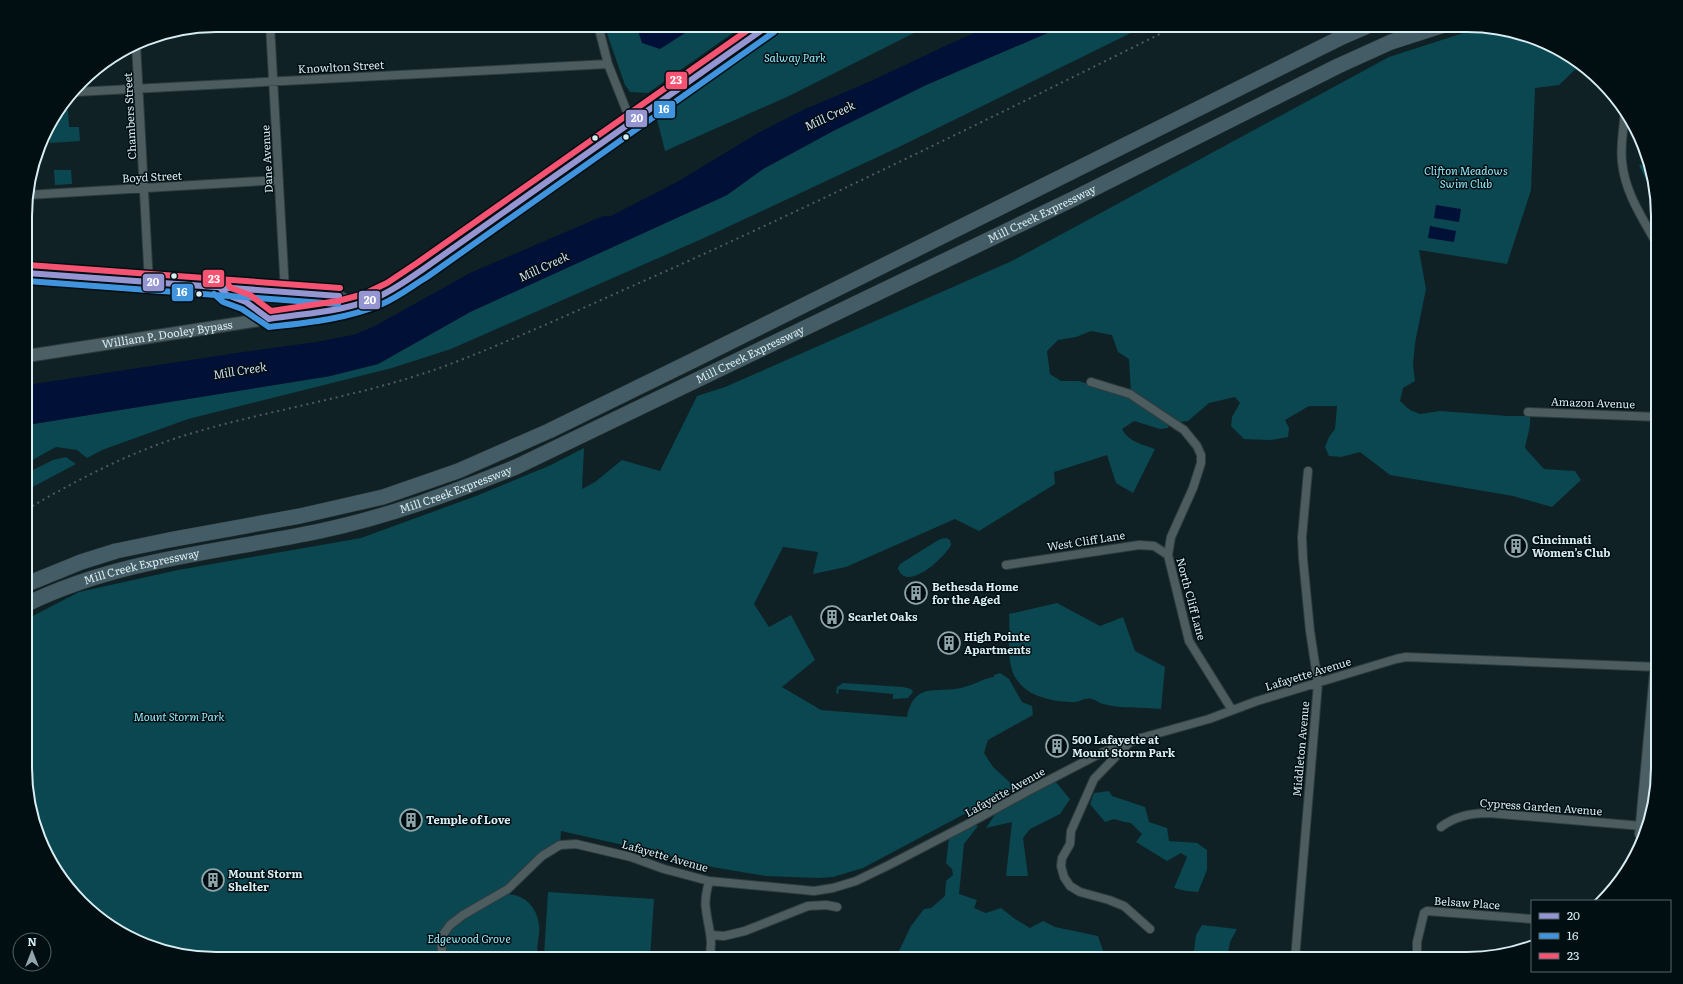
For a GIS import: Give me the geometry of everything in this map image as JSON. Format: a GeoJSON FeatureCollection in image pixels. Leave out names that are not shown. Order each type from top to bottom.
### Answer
{"type":"FeatureCollection","features":[{"type":"Feature","properties":{"kind":"highway","name":"Mill Creek Expressway"},"geometry":{"type":"LineString","coordinates":[[32,582],[82,562],[116,551],[300,516],[383,497],[458,471],[548,431],[692,362],[1354,32]]}},
{"type":"Feature","properties":{"kind":"highway","name":"Mill Creek Expressway"},"geometry":{"type":"LineString","coordinates":[[32,601],[54,590],[120,569],[168,558],[321,531],[385,514],[446,495],[516,467],[1065,203],[1338,66],[1391,42],[1422,32]]}},
{"type":"Feature","properties":{"kind":"main road","name":"William P. Dooley Bypass"},"geometry":{"type":"LineString","coordinates":[[32,355],[356,305],[380,296],[398,287],[759,32]]}},
{"type":"Feature","properties":{"kind":"main road"},"geometry":{"type":"LineString","coordinates":[[1643,822],[1651,732]]}},
{"type":"Feature","properties":{"kind":"street","name":"Dane Avenue"},"geometry":{"type":"LineString","coordinates":[[270,32],[285,291]]}},
{"type":"Feature","properties":{"kind":"street"},"geometry":{"type":"LineString","coordinates":[[600,32],[608,64],[631,122]]}},
{"type":"Feature","properties":{"kind":"street","name":"Chambers Street"},"geometry":{"type":"LineString","coordinates":[[137,50],[140,88],[149,283]]}},
{"type":"Feature","properties":{"kind":"street","name":"Knowlton Street"},"geometry":{"type":"LineString","coordinates":[[81,92],[608,64]]}},
{"type":"Feature","properties":{"kind":"street"},"geometry":{"type":"LineString","coordinates":[[1625,122],[1622,148],[1624,174],[1632,200],[1651,234]]}},
{"type":"Feature","properties":{"kind":"street","name":"Boyd Street"},"geometry":{"type":"LineString","coordinates":[[34,195],[279,180]]}},
{"type":"Feature","properties":{"kind":"street"},"geometry":{"type":"LineString","coordinates":[[32,273],[275,292],[285,291],[341,297],[356,305]]}},
{"type":"Feature","properties":{"kind":"street"},"geometry":{"type":"LineString","coordinates":[[220,288],[227,295],[246,302],[269,319]]}},
{"type":"Feature","properties":{"kind":"street","name":"North Cliff Lane"},"geometry":{"type":"LineString","coordinates":[[1091,382],[1130,394],[1184,430],[1197,446],[1201,455],[1201,463],[1193,488],[1171,537],[1168,555],[1189,642],[1232,710]]}},
{"type":"Feature","properties":{"kind":"street","name":"Amazon Avenue"},"geometry":{"type":"LineString","coordinates":[[1528,412],[1651,415]]}},
{"type":"Feature","properties":{"kind":"street","name":"Middleton Avenue"},"geometry":{"type":"LineString","coordinates":[[1296,952],[1318,683],[1310,637],[1302,558],[1302,537],[1308,471]]}},
{"type":"Feature","properties":{"kind":"street","name":"West Cliff Lane"},"geometry":{"type":"LineString","coordinates":[[1006,565],[1139,544],[1154,546],[1168,555]]}},
{"type":"Feature","properties":{"kind":"street","name":"Lafayette Avenue"},"geometry":{"type":"LineString","coordinates":[[442,952],[442,936],[450,925],[463,915],[508,889],[542,856],[560,845],[576,844],[631,857],[664,869],[709,881],[814,891],[833,888],[856,881],[966,826],[1095,756],[1130,742],[1209,719],[1257,701],[1396,659],[1406,657],[1651,667]]}},
{"type":"Feature","properties":{"kind":"street"},"geometry":{"type":"LineString","coordinates":[[1130,742],[1094,779],[1071,831],[1070,844],[1062,858],[1061,866],[1064,877],[1070,886],[1080,892],[1124,906],[1150,929]]}},
{"type":"Feature","properties":{"kind":"street","name":"Cypress Garden Avenue"},"geometry":{"type":"LineString","coordinates":[[1441,827],[1458,817],[1476,813],[1489,813],[1640,830]]}},
{"type":"Feature","properties":{"kind":"street"},"geometry":{"type":"LineString","coordinates":[[709,881],[705,907],[711,935],[711,952]]}},
{"type":"Feature","properties":{"kind":"street"},"geometry":{"type":"LineString","coordinates":[[711,935],[724,936],[745,931],[808,906],[826,905],[837,907]]}},
{"type":"Feature","properties":{"kind":"street","name":"Belsaw Place"},"geometry":{"type":"LineString","coordinates":[[1417,952],[1417,942],[1424,913],[1427,911],[1531,919]]}},
{"type":"Feature","properties":{"kind":"green space"},"geometry":{"type":"Polygon","coordinates":[[[606,32],[734,32],[648,93],[630,92],[625,85],[606,32]]]}},
{"type":"Feature","properties":{"kind":"green space","name":"Salway Park"},"geometry":{"type":"Polygon","coordinates":[[[777,32],[916,32],[789,96],[665,151],[656,115],[777,32]]]}},
{"type":"Feature","properties":{"kind":"green space"},"geometry":{"type":"Polygon","coordinates":[[[1050,32],[1133,32],[901,146],[704,238],[451,349],[392,368],[188,419],[102,450],[87,458],[77,450],[56,447],[32,460],[32,424],[330,376],[378,364],[470,312],[727,195],[763,169],[833,131],[926,85],[1050,32]]]}},
{"type":"Feature","properties":{"kind":"green space"},"geometry":{"type":"Polygon","coordinates":[[[1466,32],[1479,32],[1515,38],[1537,46],[1559,57],[1577,68],[1559,85],[1535,88],[1531,190],[1507,264],[1419,250],[1426,289],[1415,343],[1413,365],[1415,381],[1403,388],[1400,401],[1410,410],[1420,414],[1440,411],[1508,416],[1530,416],[1525,448],[1544,469],[1575,471],[1581,480],[1552,507],[1513,496],[1390,475],[1360,452],[1341,457],[1329,456],[1325,447],[1329,437],[1335,429],[1337,406],[1309,406],[1285,420],[1289,428],[1288,437],[1271,440],[1244,439],[1231,426],[1232,417],[1240,403],[1235,397],[1209,403],[1188,421],[1179,422],[1131,393],[1129,359],[1118,352],[1112,335],[1091,331],[1076,337],[1058,340],[1047,351],[1050,374],[1061,381],[1079,381],[1125,396],[1169,424],[1168,428],[1160,429],[1134,421],[1122,429],[1132,440],[1155,449],[1133,493],[1116,483],[1107,455],[1054,472],[1055,484],[979,531],[955,519],[846,567],[813,574],[818,552],[783,547],[754,604],[769,627],[791,615],[815,660],[782,687],[821,710],[907,717],[911,705],[916,697],[922,693],[955,689],[972,685],[994,677],[994,675],[1000,673],[1009,679],[1022,702],[1032,706],[1033,715],[988,740],[984,753],[993,767],[1015,787],[863,868],[833,877],[818,878],[766,876],[698,864],[659,853],[561,831],[560,845],[508,889],[445,930],[443,952],[204,952],[168,946],[135,933],[104,914],[86,898],[63,870],[51,849],[38,816],[32,780],[32,616],[79,592],[178,570],[361,538],[476,496],[551,465],[584,448],[582,489],[595,482],[622,460],[660,471],[697,396],[725,387],[1012,261],[1389,57],[1466,32]]]}},
{"type":"Feature","properties":{"kind":"green space"},"geometry":{"type":"Polygon","coordinates":[[[66,110],[68,110],[69,127],[79,127],[80,141],[50,143],[50,138],[57,124],[66,110]]]}},
{"type":"Feature","properties":{"kind":"green space"},"geometry":{"type":"Polygon","coordinates":[[[1644,164],[1647,183],[1639,165],[1644,164]]]}},
{"type":"Feature","properties":{"kind":"green space"},"geometry":{"type":"Polygon","coordinates":[[[54,170],[71,170],[72,184],[55,185],[54,170]]]}},
{"type":"Feature","properties":{"kind":"green space"},"geometry":{"type":"Polygon","coordinates":[[[66,457],[76,464],[32,487],[32,470],[53,460],[66,457]]]}},
{"type":"Feature","properties":{"kind":"green space"},"geometry":{"type":"Polygon","coordinates":[[[946,538],[950,540],[951,545],[934,564],[917,575],[909,577],[902,575],[898,568],[900,564],[940,539],[946,538]]]}},
{"type":"Feature","properties":{"kind":"green space"},"geometry":{"type":"Polygon","coordinates":[[[1057,603],[1100,626],[1123,617],[1135,651],[1165,667],[1161,709],[1109,706],[1093,699],[1085,699],[1074,702],[1058,701],[1033,694],[1020,684],[1015,677],[1010,662],[1009,614],[1057,603]]]}},
{"type":"Feature","properties":{"kind":"green space"},"geometry":{"type":"Polygon","coordinates":[[[843,683],[903,687],[911,689],[913,692],[908,698],[893,699],[893,694],[839,689],[838,695],[836,692],[837,687],[843,683]]]}},
{"type":"Feature","properties":{"kind":"green space"},"geometry":{"type":"Polygon","coordinates":[[[1055,781],[1070,799],[1060,814],[1030,829],[1023,838],[1028,876],[1006,876],[1012,822],[986,828],[996,813],[1055,781]]]}},
{"type":"Feature","properties":{"kind":"green space"},"geometry":{"type":"Polygon","coordinates":[[[1109,791],[1112,796],[1145,807],[1149,822],[1167,828],[1169,841],[1197,843],[1207,850],[1207,870],[1198,892],[1174,888],[1187,857],[1181,853],[1167,861],[1136,842],[1142,834],[1131,823],[1114,819],[1105,822],[1090,804],[1094,793],[1109,791]]]}},
{"type":"Feature","properties":{"kind":"green space"},"geometry":{"type":"Polygon","coordinates":[[[972,824],[978,826],[964,844],[959,894],[977,900],[974,908],[986,913],[1001,908],[1030,928],[1043,921],[1055,927],[1098,936],[1104,952],[898,952],[911,926],[924,909],[931,908],[945,896],[946,881],[953,875],[952,869],[946,863],[949,838],[972,824]]]}},
{"type":"Feature","properties":{"kind":"green space"},"geometry":{"type":"Polygon","coordinates":[[[548,892],[654,899],[650,952],[544,952],[548,892]]]}},
{"type":"Feature","properties":{"kind":"green space","name":"Edgewood Grove"},"geometry":{"type":"Polygon","coordinates":[[[507,894],[513,895],[525,900],[533,908],[538,919],[539,929],[537,952],[445,952],[445,942],[447,937],[457,924],[507,894]]]}},
{"type":"Feature","properties":{"kind":"green space"},"geometry":{"type":"Polygon","coordinates":[[[1202,925],[1237,929],[1230,942],[1228,952],[1194,952],[1196,935],[1202,925]]]}},
{"type":"Feature","properties":{"kind":"water"},"geometry":{"type":"Polygon","coordinates":[[[638,32],[687,32],[660,49],[642,43],[638,32]]]}},
{"type":"Feature","properties":{"kind":"water","name":"Mill Creek"},"geometry":{"type":"Polygon","coordinates":[[[977,32],[1050,32],[926,85],[833,131],[763,169],[727,195],[470,312],[378,364],[330,376],[32,424],[32,384],[316,342],[353,335],[373,327],[470,273],[603,216],[611,216],[677,182],[758,133],[803,110],[871,81],[977,32]]]}},
{"type":"Feature","properties":{"kind":"water"},"geometry":{"type":"Polygon","coordinates":[[[1436,205],[1461,209],[1459,222],[1434,218],[1436,205]]]}},
{"type":"Feature","properties":{"kind":"water"},"geometry":{"type":"Polygon","coordinates":[[[1430,226],[1456,231],[1454,242],[1428,238],[1430,226]]]}},
{"type":"Feature","properties":{"kind":"railway"},"geometry":{"type":"LineString","coordinates":[[32,506],[124,458],[165,442],[219,426],[354,393],[420,374],[453,363],[564,317],[800,209],[990,118],[1164,32]]}},
{"type":"Feature","properties":{"kind":"transit line","name":"23"},"geometry":{"type":"LineString","coordinates":[[226,282],[231,288],[250,295],[271,311],[338,301],[364,294],[387,283],[745,32]]}},
{"type":"Feature","properties":{"kind":"transit line","name":"20"},"geometry":{"type":"LineString","coordinates":[[220,288],[227,295],[246,302],[269,319],[339,309],[353,306],[380,296],[422,270],[759,32]]}},
{"type":"Feature","properties":{"kind":"transit line","name":"16"},"geometry":{"type":"LineString","coordinates":[[214,294],[223,302],[242,309],[269,327],[341,317],[382,304],[427,277],[774,32]]}},
{"type":"Feature","properties":{"kind":"transit line","name":"23"},"geometry":{"type":"LineString","coordinates":[[32,265],[340,288]]}},
{"type":"Feature","properties":{"kind":"transit line","name":"20"},"geometry":{"type":"LineString","coordinates":[[32,273],[339,296]]}},
{"type":"Feature","properties":{"kind":"transit line","name":"16"},"geometry":{"type":"LineString","coordinates":[[32,281],[338,304]]}},
{"type":"Feature","properties":{"kind":"place","name":"Cincinnati Women’s Club"},"geometry":{"type":"Point","coordinates":[1516,546]}},
{"type":"Feature","properties":{"kind":"place","name":"Bethesda Home for the Aged"},"geometry":{"type":"Point","coordinates":[916,593]}},
{"type":"Feature","properties":{"kind":"place","name":"Scarlet Oaks"},"geometry":{"type":"Point","coordinates":[832,617]}},
{"type":"Feature","properties":{"kind":"place","name":"High Pointe Apartments"},"geometry":{"type":"Point","coordinates":[949,643]}},
{"type":"Feature","properties":{"kind":"place","name":"500 Lafayette at Mount Storm Park"},"geometry":{"type":"Point","coordinates":[1057,746]}},
{"type":"Feature","properties":{"kind":"place","name":"Temple of Love"},"geometry":{"type":"Point","coordinates":[411,820]}},
{"type":"Feature","properties":{"kind":"place","name":"Mount Storm Shelter"},"geometry":{"type":"Point","coordinates":[213,880]}},
{"type":"Feature","properties":{"kind":"park label","name":"Clifton Meadows Swim Club"},"geometry":{"type":"Point","coordinates":[1466,177]}},
{"type":"Feature","properties":{"kind":"park label","name":"Mount Storm Park"},"geometry":{"type":"Point","coordinates":[179,717]}}]}
